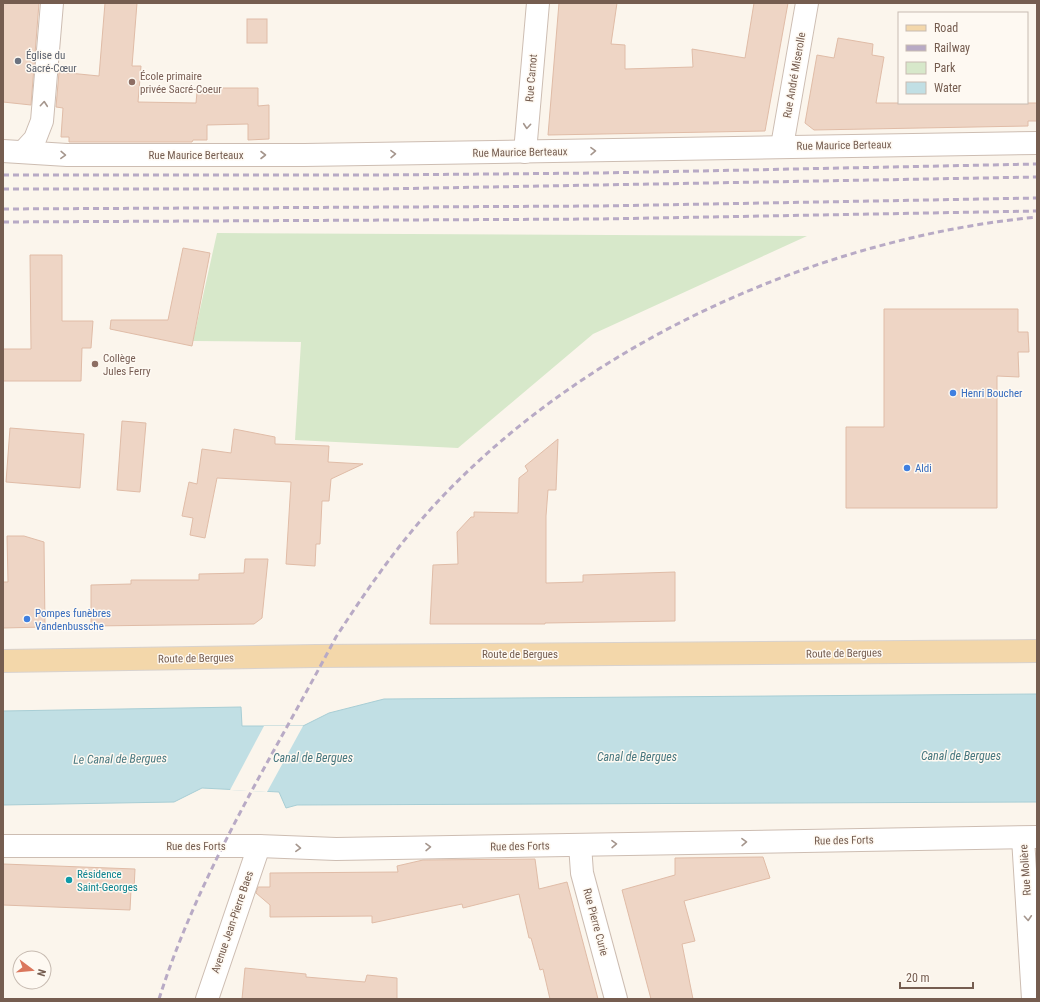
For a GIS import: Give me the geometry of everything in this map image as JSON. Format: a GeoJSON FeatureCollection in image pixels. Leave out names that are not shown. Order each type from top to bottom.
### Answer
{"type":"FeatureCollection","features":[{"type":"Feature","properties":{"kind":"main road","name":"Route de Bergues"},"geometry":{"type":"LineString","coordinates":[[3,661],[316,656],[1037,650]]}},
{"type":"Feature","properties":{"kind":"street"},"geometry":{"type":"LineString","coordinates":[[14,151],[35,139],[43,118],[52,3]]}},
{"type":"Feature","properties":{"kind":"street","name":"Rue Carnot"},"geometry":{"type":"LineString","coordinates":[[525,152],[538,3]]}},
{"type":"Feature","properties":{"kind":"street","name":"Rue André Miserolle"},"geometry":{"type":"LineString","coordinates":[[782,146],[807,3]]}},
{"type":"Feature","properties":{"kind":"street","name":"Rue Maurice Berteaux"},"geometry":{"type":"LineString","coordinates":[[14,151],[67,156],[525,152],[782,146],[1037,143]]}},
{"type":"Feature","properties":{"kind":"street","name":"Rue des Forts"},"geometry":{"type":"LineString","coordinates":[[3,846],[259,846],[336,849],[1030,837]]}},
{"type":"Feature","properties":{"kind":"street","name":"Rue Molière"},"geometry":{"type":"LineString","coordinates":[[1030,837],[1033,999]]}},
{"type":"Feature","properties":{"kind":"street","name":"Rue Pierre Curie"},"geometry":{"type":"LineString","coordinates":[[580,845],[582,873],[616,999]]}},
{"type":"Feature","properties":{"kind":"street","name":"Avenue Jean-Pierre Baes"},"geometry":{"type":"LineString","coordinates":[[206,999],[259,846]]}},
{"type":"Feature","properties":{"kind":"green space"},"geometry":{"type":"Polygon","coordinates":[[[217,233],[807,236],[593,334],[458,448],[295,440],[301,342],[193,341],[217,233]]]}},
{"type":"Feature","properties":{"kind":"water"},"geometry":{"type":"Polygon","coordinates":[[[1037,694],[1037,802],[297,805],[286,808],[279,792],[202,788],[174,802],[3,805],[3,711],[241,707],[242,726],[303,726],[329,713],[384,699],[1037,694]]]}},
{"type":"Feature","properties":{"kind":"pier"},"geometry":{"type":"Polygon","coordinates":[[[264,726],[303,726],[267,792],[230,790],[264,726]]]}},
{"type":"Feature","properties":{"kind":"building","name":"Église du Sacré-Cœur"},"geometry":{"type":"Polygon","coordinates":[[[3,3],[39,3],[31,105],[3,102],[3,3]]]}},
{"type":"Feature","properties":{"kind":"building"},"geometry":{"type":"Polygon","coordinates":[[[105,3],[137,3],[132,66],[141,66],[138,102],[196,103],[197,92],[210,91],[210,88],[258,88],[258,106],[269,105],[269,139],[248,140],[248,124],[207,125],[207,140],[193,140],[192,142],[69,142],[69,137],[61,137],[63,108],[56,107],[59,72],[99,76],[105,3]]]}},
{"type":"Feature","properties":{"kind":"building"},"geometry":{"type":"Polygon","coordinates":[[[559,3],[617,3],[611,44],[625,45],[625,69],[693,67],[692,49],[745,58],[754,3],[788,3],[765,131],[548,135],[559,3]]]}},
{"type":"Feature","properties":{"kind":"building"},"geometry":{"type":"Polygon","coordinates":[[[247,19],[267,19],[267,43],[247,43],[247,19]]]}},
{"type":"Feature","properties":{"kind":"building"},"geometry":{"type":"Polygon","coordinates":[[[838,38],[873,44],[872,55],[884,57],[876,103],[1037,103],[1037,121],[1028,121],[1028,126],[814,130],[805,123],[817,55],[834,58],[838,38]]]}},
{"type":"Feature","properties":{"kind":"building"},"geometry":{"type":"Polygon","coordinates":[[[183,248],[210,253],[192,346],[110,329],[111,320],[168,320],[183,248]]]}},
{"type":"Feature","properties":{"kind":"building"},"geometry":{"type":"Polygon","coordinates":[[[30,255],[62,255],[62,321],[93,321],[91,348],[82,348],[81,381],[3,381],[3,349],[31,349],[30,255]]]}},
{"type":"Feature","properties":{"kind":"building"},"geometry":{"type":"Polygon","coordinates":[[[884,309],[1018,309],[1018,332],[1028,332],[1029,352],[1018,352],[1019,377],[997,376],[997,508],[846,508],[846,427],[884,427],[884,309]]]}},
{"type":"Feature","properties":{"kind":"building"},"geometry":{"type":"Polygon","coordinates":[[[122,421],[146,423],[140,492],[117,490],[122,421]]]}},
{"type":"Feature","properties":{"kind":"building"},"geometry":{"type":"Polygon","coordinates":[[[10,428],[84,434],[80,488],[6,482],[10,428]]]}},
{"type":"Feature","properties":{"kind":"building"},"geometry":{"type":"Polygon","coordinates":[[[234,429],[275,437],[275,444],[329,446],[328,462],[363,464],[331,479],[329,501],[322,501],[320,544],[316,544],[315,566],[286,564],[291,482],[217,478],[205,538],[190,535],[193,518],[182,516],[189,482],[197,484],[202,449],[231,453],[234,429]]]}},
{"type":"Feature","properties":{"kind":"building"},"geometry":{"type":"Polygon","coordinates":[[[558,439],[556,490],[548,490],[546,516],[546,583],[583,582],[583,575],[675,572],[675,621],[545,624],[430,624],[433,565],[458,564],[457,532],[471,517],[474,517],[474,512],[518,513],[519,478],[528,471],[525,466],[558,439]]]}},
{"type":"Feature","properties":{"kind":"building"},"geometry":{"type":"Polygon","coordinates":[[[7,536],[24,536],[44,542],[45,627],[3,628],[3,582],[8,582],[7,536]]]}},
{"type":"Feature","properties":{"kind":"building"},"geometry":{"type":"Polygon","coordinates":[[[245,559],[268,559],[262,618],[254,624],[91,626],[91,585],[131,584],[131,580],[199,580],[199,574],[244,573],[245,559]]]}},
{"type":"Feature","properties":{"kind":"building"},"geometry":{"type":"Polygon","coordinates":[[[763,857],[770,878],[684,901],[695,941],[682,944],[693,999],[651,999],[622,890],[675,875],[675,858],[763,857]]]}},
{"type":"Feature","properties":{"kind":"building"},"geometry":{"type":"Polygon","coordinates":[[[535,859],[539,889],[567,882],[598,999],[550,999],[543,969],[540,970],[531,938],[529,938],[519,894],[463,908],[462,904],[372,923],[372,916],[270,917],[270,905],[256,893],[258,887],[270,887],[270,873],[398,872],[397,866],[423,860],[535,859]]]}},
{"type":"Feature","properties":{"kind":"building","name":"Résidence Saint-Georges"},"geometry":{"type":"Polygon","coordinates":[[[3,864],[135,869],[134,890],[131,890],[130,910],[3,905],[3,864]]]}},
{"type":"Feature","properties":{"kind":"building"},"geometry":{"type":"Polygon","coordinates":[[[245,968],[306,974],[306,977],[365,982],[367,975],[397,978],[397,999],[242,999],[245,968]]]}},
{"type":"Feature","properties":{"kind":"railway"},"geometry":{"type":"LineString","coordinates":[[3,175],[379,175],[600,173],[1037,164]]}},
{"type":"Feature","properties":{"kind":"railway"},"geometry":{"type":"LineString","coordinates":[[3,189],[379,189],[1037,177]]}},
{"type":"Feature","properties":{"kind":"railway"},"geometry":{"type":"LineString","coordinates":[[3,209],[600,206],[1037,198]]}},
{"type":"Feature","properties":{"kind":"railway"},"geometry":{"type":"LineString","coordinates":[[3,222],[600,219],[1037,211]]}},
{"type":"Feature","properties":{"kind":"railway"},"geometry":{"type":"LineString","coordinates":[[159,999],[176,951],[216,859],[336,637],[373,583],[426,514],[501,441],[567,390],[639,345],[715,306],[793,273],[874,247],[956,229],[1037,217]]}},
{"type":"Feature","properties":{"kind":"place","name":"Église du Sacré-Cœur"},"geometry":{"type":"Point","coordinates":[18,61]}},
{"type":"Feature","properties":{"kind":"place","name":"École primaire privée Sacré-Coeur"},"geometry":{"type":"Point","coordinates":[132,82]}},
{"type":"Feature","properties":{"kind":"place","name":"Collège Jules Ferry"},"geometry":{"type":"Point","coordinates":[95,364]}},
{"type":"Feature","properties":{"kind":"place","name":"Henri Boucher"},"geometry":{"type":"Point","coordinates":[953,393]}},
{"type":"Feature","properties":{"kind":"place","name":"Aldi"},"geometry":{"type":"Point","coordinates":[907,468]}},
{"type":"Feature","properties":{"kind":"place","name":"Pompes funèbres Vandenbussche"},"geometry":{"type":"Point","coordinates":[27,619]}},
{"type":"Feature","properties":{"kind":"place","name":"Résidence Saint-Georges"},"geometry":{"type":"Point","coordinates":[69,880]}},
{"type":"Feature","properties":{"kind":"water label","name":"Canal de Bergues"},"geometry":{"type":"Point","coordinates":[961,756]}},
{"type":"Feature","properties":{"kind":"water label","name":"Canal de Bergues"},"geometry":{"type":"Point","coordinates":[637,757]}},
{"type":"Feature","properties":{"kind":"water label","name":"Canal de Bergues"},"geometry":{"type":"Point","coordinates":[313,758]}},
{"type":"Feature","properties":{"kind":"water label","name":"Le Canal de Bergues"},"geometry":{"type":"Point","coordinates":[120,759]}}]}
